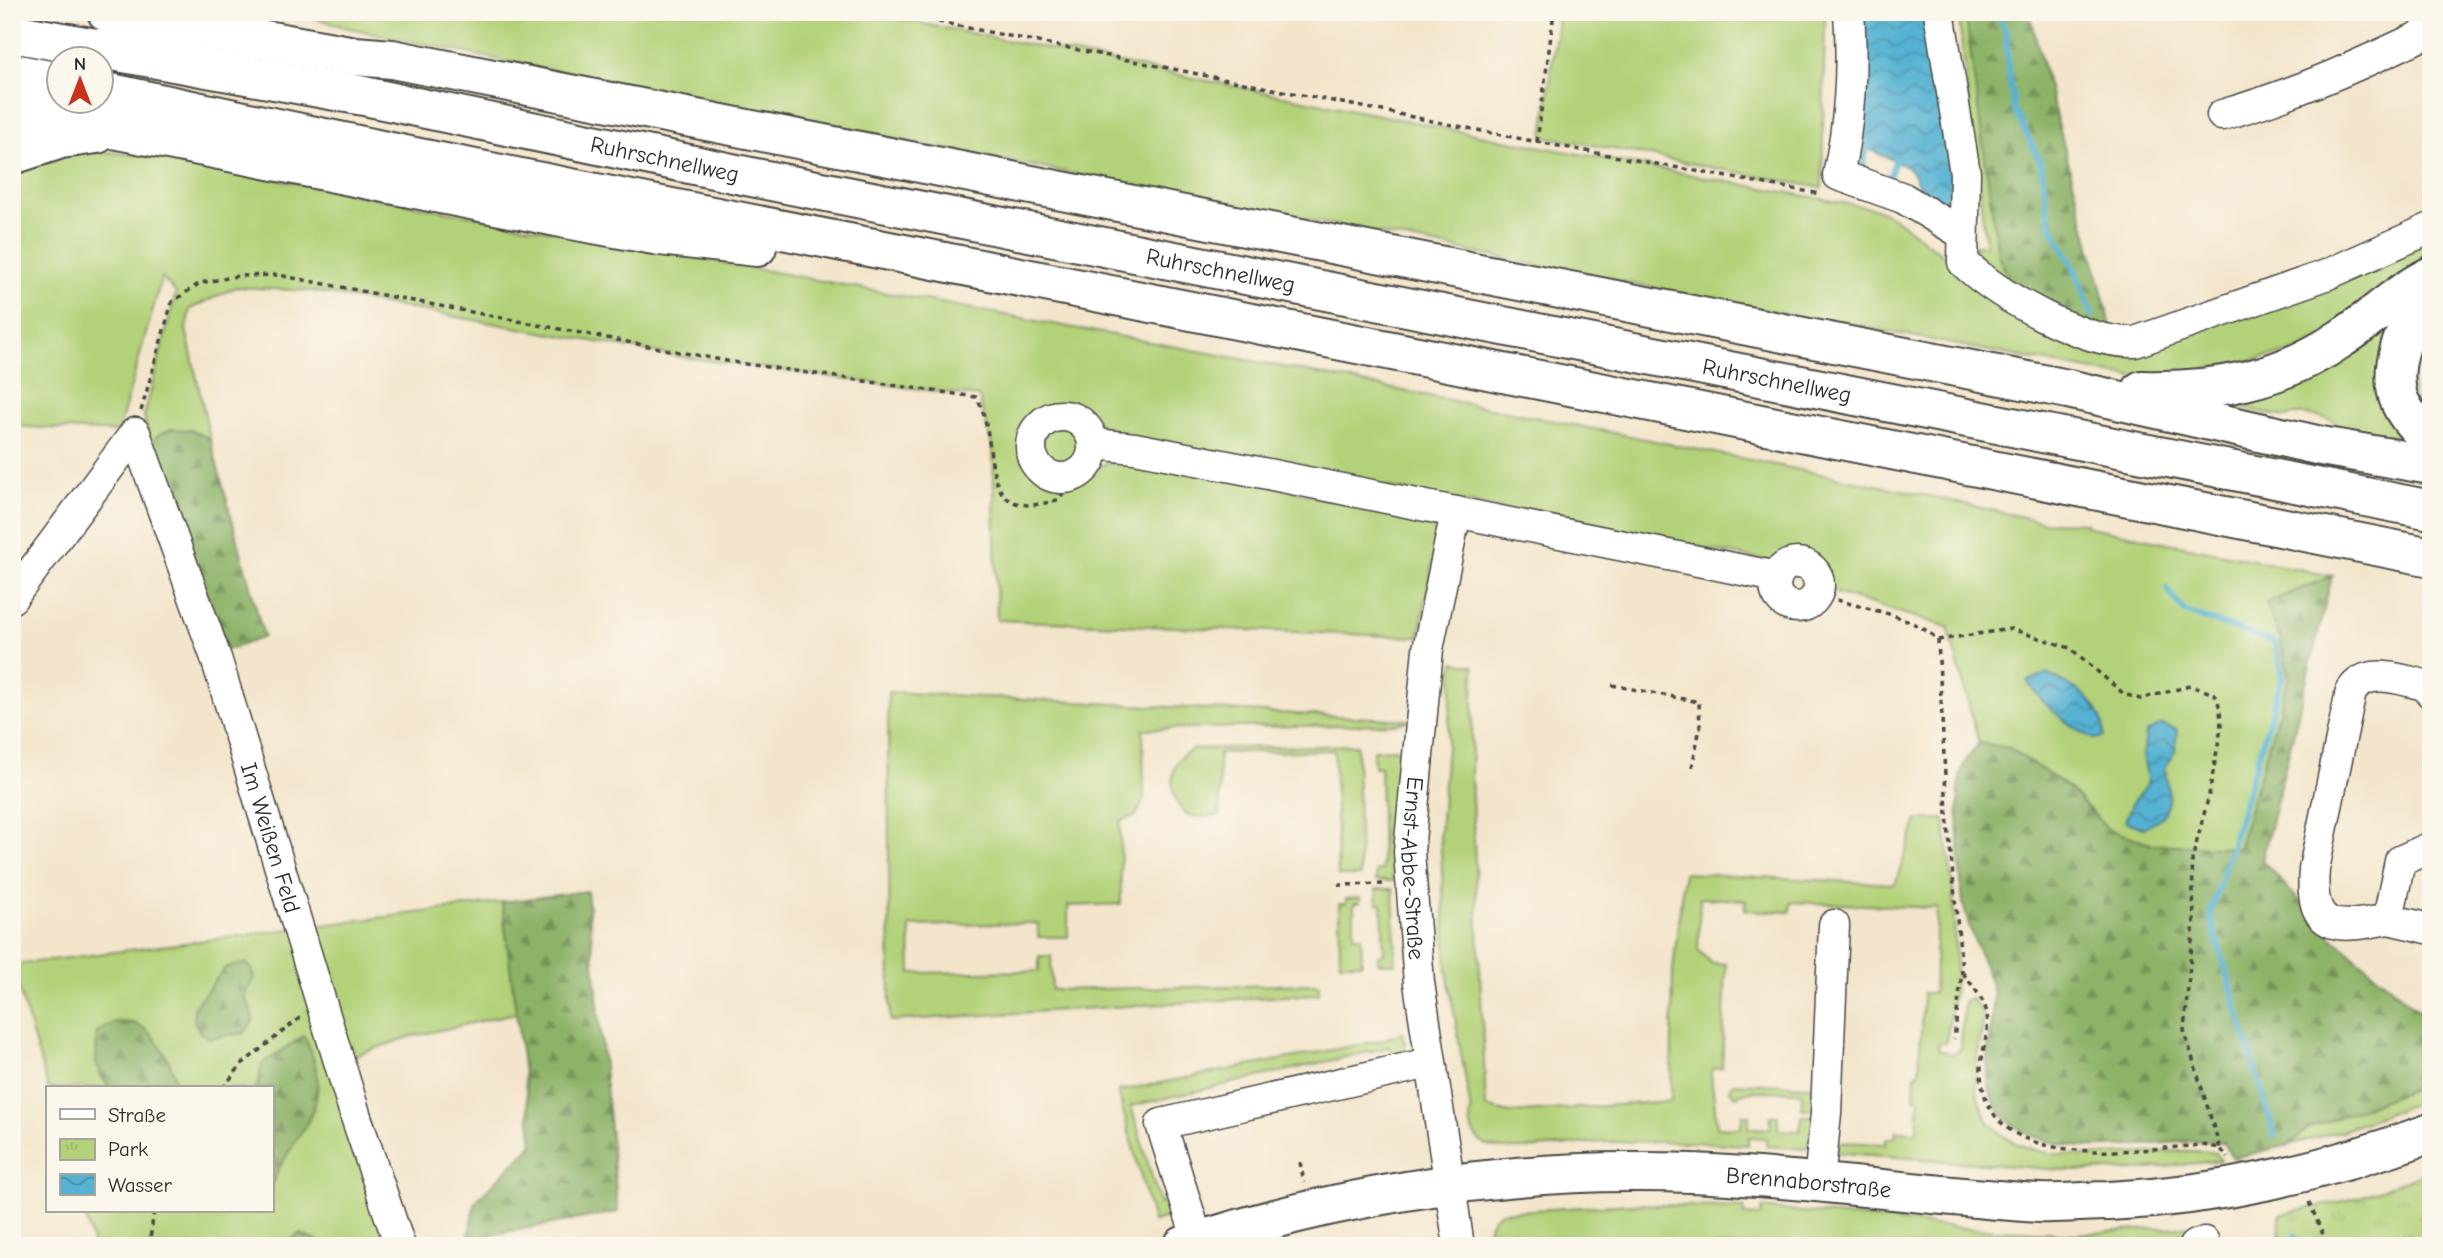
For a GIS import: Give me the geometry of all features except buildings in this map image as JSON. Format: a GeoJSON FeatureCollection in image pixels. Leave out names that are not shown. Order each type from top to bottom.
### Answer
{"type":"FeatureCollection","features":[{"type":"Feature","properties":{"kind":"main road"},"geometry":{"type":"LineString","coordinates":[[107,12],[355,56],[392,59],[2068,389],[2321,446],[2431,465]]}},
{"type":"Feature","properties":{"kind":"main road"},"geometry":{"type":"LineString","coordinates":[[255,12],[298,30],[371,48],[392,59]]}},
{"type":"Feature","properties":{"kind":"main road","name":"Ruhrschnellweg"},"geometry":{"type":"LineString","coordinates":[[12,33],[519,126],[756,178],[2431,510]]}},
{"type":"Feature","properties":{"kind":"main road"},"geometry":{"type":"LineString","coordinates":[[12,73],[46,79]]}},
{"type":"Feature","properties":{"kind":"main road","name":"Ruhrschnellweg"},"geometry":{"type":"LineString","coordinates":[[116,94],[415,157],[2431,557]]}},
{"type":"Feature","properties":{"kind":"main road"},"geometry":{"type":"LineString","coordinates":[[12,109],[660,236],[757,247],[901,253]]}},
{"type":"Feature","properties":{"kind":"main road"},"geometry":{"type":"LineString","coordinates":[[12,155],[37,145],[87,135],[158,138]]}},
{"type":"Feature","properties":{"kind":"main road"},"geometry":{"type":"LineString","coordinates":[[2068,389],[2182,391],[2264,378],[2319,353],[2408,287],[2431,276]]}},
{"type":"Feature","properties":{"kind":"main road"},"geometry":{"type":"LineString","coordinates":[[2431,304],[2417,317],[2404,337],[2396,378],[2399,400],[2411,420],[2431,439]]}},
{"type":"Feature","properties":{"kind":"main road","name":"Brennaborstraße"},"geometry":{"type":"LineString","coordinates":[[1190,1243],[1317,1210],[1448,1186],[1541,1176],[1637,1172],[1728,1174],[2042,1203],[2174,1198],[2276,1181],[2368,1155],[2431,1133]]}},
{"type":"Feature","properties":{"kind":"street"},"geometry":{"type":"LineString","coordinates":[[1849,12],[1852,51],[1850,102],[1838,176],[1903,198],[1961,233]]}},
{"type":"Feature","properties":{"kind":"street"},"geometry":{"type":"LineString","coordinates":[[1939,12],[1965,173],[1961,233],[1965,245],[1963,262],[1980,279],[2071,331],[2113,343],[2147,338],[2326,275],[2431,228]]}},
{"type":"Feature","properties":{"kind":"street"},"geometry":{"type":"LineString","coordinates":[[2222,115],[2278,99],[2323,81],[2431,31]]}},
{"type":"Feature","properties":{"kind":"street"},"geometry":{"type":"LineString","coordinates":[[1064,416],[1080,421],[1091,435],[1094,444],[1085,468],[1070,477],[1053,477],[1038,467],[1031,450],[1034,433],[1046,420],[1064,416]]}},
{"type":"Feature","properties":{"kind":"street"},"geometry":{"type":"LineString","coordinates":[[12,598],[135,433]]}},
{"type":"Feature","properties":{"kind":"street","name":"Im Weißen Feld"},"geometry":{"type":"LineString","coordinates":[[135,433],[216,658],[400,1246]]}},
{"type":"Feature","properties":{"kind":"street"},"geometry":{"type":"LineString","coordinates":[[1094,444],[1135,448],[1777,577],[1778,595],[1792,606],[1810,603],[1818,593]]}},
{"type":"Feature","properties":{"kind":"street","name":"Ernst-Abbe-Straße"},"geometry":{"type":"LineString","coordinates":[[1456,512],[1424,684],[1409,852],[1419,983],[1429,1063],[1459,1246]]}},
{"type":"Feature","properties":{"kind":"street"},"geometry":{"type":"LineString","coordinates":[[2431,693],[2425,685],[2378,676],[2355,685],[2351,691],[2314,869],[2312,896],[2318,911],[2329,924],[2343,927],[2388,919],[2431,929]]}},
{"type":"Feature","properties":{"kind":"street"},"geometry":{"type":"LineString","coordinates":[[2388,919],[2400,860],[2431,847]]}},
{"type":"Feature","properties":{"kind":"street"},"geometry":{"type":"LineString","coordinates":[[1819,1182],[1826,1113],[1834,925]]}},
{"type":"Feature","properties":{"kind":"street"},"geometry":{"type":"LineString","coordinates":[[1190,1243],[1161,1124],[1429,1063]]}},
{"type":"Feature","properties":{"kind":"path"},"geometry":{"type":"LineString","coordinates":[[889,12],[1537,142],[1822,194]]}},
{"type":"Feature","properties":{"kind":"path"},"geometry":{"type":"LineString","coordinates":[[1537,142],[1554,12]]}},
{"type":"Feature","properties":{"kind":"path"},"geometry":{"type":"LineString","coordinates":[[135,433],[172,302],[200,283],[238,276],[278,275],[732,362],[976,397],[983,409],[994,482],[1005,497],[1024,503],[1045,503],[1060,499],[1070,477]]}},
{"type":"Feature","properties":{"kind":"path"},"geometry":{"type":"LineString","coordinates":[[1818,593],[1905,620],[1925,628],[1938,640],[1947,814],[1962,971],[1954,1039]]}},
{"type":"Feature","properties":{"kind":"path"},"geometry":{"type":"LineString","coordinates":[[1938,640],[2011,629],[2070,648],[2124,694],[2140,699],[2190,686],[2215,694],[2220,708],[2221,729],[2209,795],[2192,860],[2194,921],[2185,1030],[2220,1148],[2230,1162],[2237,1188]]}},
{"type":"Feature","properties":{"kind":"path"},"geometry":{"type":"LineString","coordinates":[[1612,685],[1699,702],[1700,729],[1692,767]]}},
{"type":"Feature","properties":{"kind":"path"},"geometry":{"type":"LineString","coordinates":[[1338,885],[1411,884]]}},
{"type":"Feature","properties":{"kind":"path"},"geometry":{"type":"LineString","coordinates":[[1962,971],[1977,991],[1987,1014],[1982,1087],[1991,1113],[2015,1132],[2041,1146],[2090,1152],[2203,1145],[2220,1148]]}},
{"type":"Feature","properties":{"kind":"path"},"geometry":{"type":"LineString","coordinates":[[225,1086],[242,1064],[287,1026],[322,1003]]}},
{"type":"Feature","properties":{"kind":"path"},"geometry":{"type":"LineString","coordinates":[[1300,1162],[1304,1180]]}},
{"type":"Feature","properties":{"kind":"path"},"geometry":{"type":"LineString","coordinates":[[2311,1201],[2328,1246]]}},
{"type":"Feature","properties":{"kind":"path"},"geometry":{"type":"LineString","coordinates":[[149,1246],[154,1212]]}},
{"type":"Feature","properties":{"kind":"green space"},"geometry":{"type":"Polygon","coordinates":[[[295,12],[864,12],[1504,140],[1876,209],[1895,218],[1977,281],[2117,348],[2431,237],[2431,262],[2300,351],[2153,379],[2115,375],[1849,324],[1837,324],[557,72],[344,27],[295,12]]]}},
{"type":"Feature","properties":{"kind":"green space"},"geometry":{"type":"Polygon","coordinates":[[[1559,12],[1825,12],[1822,188],[1543,136],[1559,12]]]}},
{"type":"Feature","properties":{"kind":"green space"},"geometry":{"type":"Polygon","coordinates":[[[1958,12],[1965,12],[2011,283],[1987,275],[1973,245],[1986,245],[1958,12]]]}},
{"type":"Feature","properties":{"kind":"green space"},"geometry":{"type":"Polygon","coordinates":[[[1965,12],[2029,12],[2114,338],[2011,283],[1998,255],[1965,12]]]}},
{"type":"Feature","properties":{"kind":"green space"},"geometry":{"type":"Polygon","coordinates":[[[89,151],[145,155],[1268,364],[1916,493],[2044,522],[2086,523],[2085,526],[2332,576],[2266,603],[2280,639],[2289,677],[2238,849],[2153,844],[2108,830],[2069,788],[2009,748],[1979,743],[1948,627],[1826,590],[1824,569],[1804,559],[1784,558],[1769,561],[1115,434],[1079,414],[1062,413],[1038,417],[1030,430],[1024,452],[1031,469],[1051,482],[1065,487],[1104,464],[1133,457],[1430,520],[1437,539],[1419,637],[997,620],[993,450],[979,397],[675,356],[312,291],[236,287],[190,309],[186,329],[210,439],[191,430],[151,446],[144,416],[176,293],[162,277],[118,432],[12,426],[12,169],[89,151]],[[2175,751],[2148,783],[2126,821],[2143,828],[2169,801],[2165,768],[2175,751]]]}},
{"type":"Feature","properties":{"kind":"green space"},"geometry":{"type":"Polygon","coordinates":[[[2406,314],[2418,442],[2341,427],[2314,416],[2284,417],[2204,399],[2406,314]]]}},
{"type":"Feature","properties":{"kind":"green space"},"geometry":{"type":"Polygon","coordinates":[[[2429,344],[2431,404],[2424,390],[2421,374],[2429,344]]]}},
{"type":"Feature","properties":{"kind":"green space"},"geometry":{"type":"Polygon","coordinates":[[[1063,426],[1078,432],[1084,447],[1078,462],[1063,468],[1048,462],[1042,447],[1048,432],[1063,426]]]}},
{"type":"Feature","properties":{"kind":"green space"},"geometry":{"type":"Polygon","coordinates":[[[170,429],[191,430],[210,439],[264,637],[227,650],[151,446],[157,436],[170,429]]]}},
{"type":"Feature","properties":{"kind":"green space"},"geometry":{"type":"Polygon","coordinates":[[[2332,576],[2262,860],[2334,939],[2431,1021],[2431,1082],[2307,1129],[2289,1145],[2233,1158],[2223,1142],[2090,1147],[2040,1139],[2016,1127],[2004,1117],[1990,1092],[1987,1064],[1994,996],[1963,902],[1958,813],[1960,779],[1965,762],[1979,743],[2009,748],[2069,788],[2109,830],[2153,844],[2238,848],[2289,677],[2280,639],[2266,603],[2332,576]]]}},
{"type":"Feature","properties":{"kind":"green space"},"geometry":{"type":"Polygon","coordinates":[[[1454,662],[1474,666],[1471,775],[1486,1107],[1510,1113],[1671,1101],[1673,970],[1684,873],[1895,884],[1917,820],[1944,819],[1953,886],[1956,975],[1946,1043],[1939,1043],[1938,1050],[1954,1054],[1961,1048],[1964,1002],[1971,998],[1984,1016],[1976,1082],[1990,1122],[2013,1142],[2043,1152],[2117,1155],[2188,1151],[2216,1153],[2221,1160],[2140,1170],[2075,1171],[1834,1152],[1839,1142],[1886,1144],[1886,1138],[1895,1138],[1896,1131],[1917,1132],[1919,1099],[1914,1098],[1915,1075],[1919,1074],[1923,993],[1934,993],[1937,908],[1791,902],[1790,912],[1745,910],[1746,900],[1700,898],[1698,950],[1711,963],[1726,964],[1722,1068],[1715,1068],[1711,1073],[1717,1127],[1741,1128],[1742,1115],[1749,1115],[1748,1128],[1770,1129],[1771,1116],[1778,1116],[1778,1130],[1800,1131],[1802,1116],[1817,1116],[1816,1134],[1805,1149],[1766,1146],[1766,1138],[1749,1137],[1748,1145],[1607,1142],[1513,1149],[1483,1143],[1475,1136],[1471,1127],[1471,1111],[1447,971],[1440,832],[1454,662]]]}},
{"type":"Feature","properties":{"kind":"green space"},"geometry":{"type":"Polygon","coordinates":[[[888,692],[1410,720],[1398,724],[1143,729],[1144,798],[1136,816],[1120,821],[1121,904],[1068,906],[1068,937],[1038,937],[1038,923],[910,926],[911,973],[1039,971],[1039,956],[1051,956],[1052,990],[1319,984],[1319,994],[890,1021],[888,692]]]}},
{"type":"Feature","properties":{"kind":"green space"},"geometry":{"type":"Polygon","coordinates":[[[1357,745],[1360,876],[1338,876],[1334,750],[1219,753],[1220,816],[1202,817],[1186,813],[1174,793],[1173,777],[1177,763],[1193,749],[1357,745]]]}},
{"type":"Feature","properties":{"kind":"green space"},"geometry":{"type":"Polygon","coordinates":[[[1396,749],[1406,757],[1403,815],[1393,834],[1393,881],[1376,881],[1376,871],[1382,870],[1380,767],[1374,767],[1373,750],[1396,749]]]}},
{"type":"Feature","properties":{"kind":"green space"},"geometry":{"type":"Polygon","coordinates":[[[1376,889],[1393,889],[1396,963],[1378,963],[1378,955],[1384,954],[1382,904],[1377,903],[1376,889]]]}},
{"type":"Feature","properties":{"kind":"green space"},"geometry":{"type":"Polygon","coordinates":[[[587,891],[618,1212],[468,1239],[475,1202],[533,1144],[502,902],[587,891]]]}},
{"type":"Feature","properties":{"kind":"green space"},"geometry":{"type":"Polygon","coordinates":[[[1360,898],[1360,903],[1354,903],[1354,936],[1361,936],[1362,963],[1340,963],[1339,904],[1346,904],[1346,899],[1360,898]]]}},
{"type":"Feature","properties":{"kind":"green space"},"geometry":{"type":"Polygon","coordinates":[[[502,902],[516,1013],[409,1037],[347,1058],[409,1246],[330,1246],[300,1234],[284,1246],[93,1246],[84,1212],[273,1212],[273,1182],[284,1156],[307,1123],[316,1096],[312,1056],[303,1037],[262,1064],[257,1086],[176,1086],[176,1082],[99,1073],[108,1086],[47,1086],[12,965],[502,902]],[[254,980],[204,995],[194,1007],[209,1038],[244,1033],[244,996],[254,980]]]}},
{"type":"Feature","properties":{"kind":"green space"},"geometry":{"type":"Polygon","coordinates":[[[246,963],[252,970],[254,980],[244,996],[251,1009],[253,1021],[244,1033],[209,1038],[200,1032],[194,1021],[194,1007],[225,968],[246,963]]]}},
{"type":"Feature","properties":{"kind":"green space"},"geometry":{"type":"Polygon","coordinates":[[[116,1022],[139,1025],[159,1044],[173,1071],[176,1086],[108,1086],[96,1063],[97,1032],[116,1022]]]}},
{"type":"Feature","properties":{"kind":"green space"},"geometry":{"type":"Polygon","coordinates":[[[1402,1032],[1407,1054],[1393,1061],[1390,1047],[1131,1106],[1160,1204],[1178,1200],[1182,1214],[1153,1222],[1118,1091],[1383,1040],[1402,1032]]]}},
{"type":"Feature","properties":{"kind":"green space"},"geometry":{"type":"Polygon","coordinates":[[[304,1036],[314,1060],[318,1081],[316,1099],[310,1115],[273,1181],[273,1086],[257,1086],[262,1064],[304,1036]]]}},
{"type":"Feature","properties":{"kind":"green space"},"geometry":{"type":"Polygon","coordinates":[[[2431,1082],[2431,1097],[2344,1130],[2289,1145],[2307,1129],[2431,1082]]]}},
{"type":"Feature","properties":{"kind":"green space"},"geometry":{"type":"Polygon","coordinates":[[[1733,1083],[1812,1086],[1817,1109],[1802,1109],[1802,1092],[1749,1091],[1736,1096],[1729,1089],[1733,1083]]]}},
{"type":"Feature","properties":{"kind":"green space"},"geometry":{"type":"Polygon","coordinates":[[[2431,1171],[2431,1246],[2279,1246],[2280,1215],[2360,1197],[2431,1171]]]}},
{"type":"Feature","properties":{"kind":"green space"},"geometry":{"type":"Polygon","coordinates":[[[1633,1204],[1744,1208],[1744,1215],[1762,1216],[1762,1208],[1974,1229],[2076,1234],[2196,1226],[2161,1246],[1489,1246],[1489,1226],[1501,1212],[1633,1204]]]}},
{"type":"Feature","properties":{"kind":"green space"},"geometry":{"type":"Polygon","coordinates":[[[299,1234],[330,1246],[284,1246],[299,1234]]]}},
{"type":"Feature","properties":{"kind":"water"},"geometry":{"type":"Polygon","coordinates":[[[1859,12],[1931,12],[1960,177],[1951,199],[1938,203],[1919,191],[1916,178],[1909,169],[1872,151],[1856,134],[1859,12]]]}},
{"type":"Feature","properties":{"kind":"water"},"geometry":{"type":"Polygon","coordinates":[[[2046,674],[2067,683],[2086,696],[2099,714],[2104,737],[2094,739],[2085,734],[2040,698],[2027,681],[2046,674]]]}},
{"type":"Feature","properties":{"kind":"water"},"geometry":{"type":"Polygon","coordinates":[[[2162,724],[2177,730],[2175,751],[2165,768],[2169,801],[2162,817],[2143,828],[2125,821],[2132,804],[2148,783],[2143,756],[2146,733],[2162,724]]]}},
{"type":"Feature","properties":{"kind":"waterway"},"geometry":{"type":"LineString","coordinates":[[1997,12],[2007,34],[2007,59],[2014,109],[2041,163],[2049,221],[2075,270],[2092,315]]}},
{"type":"Feature","properties":{"kind":"waterway"},"geometry":{"type":"LineString","coordinates":[[1862,169],[1869,141]]}},
{"type":"Feature","properties":{"kind":"waterway"},"geometry":{"type":"LineString","coordinates":[[1888,180],[1897,156]]}},
{"type":"Feature","properties":{"kind":"waterway"},"geometry":{"type":"LineString","coordinates":[[2167,589],[2185,612],[2275,642],[2283,675],[2210,916],[2275,1136]]}},
{"type":"Feature","properties":{"kind":"waterway"},"geometry":{"type":"LineString","coordinates":[[2295,1235],[2298,1246]]}}]}
